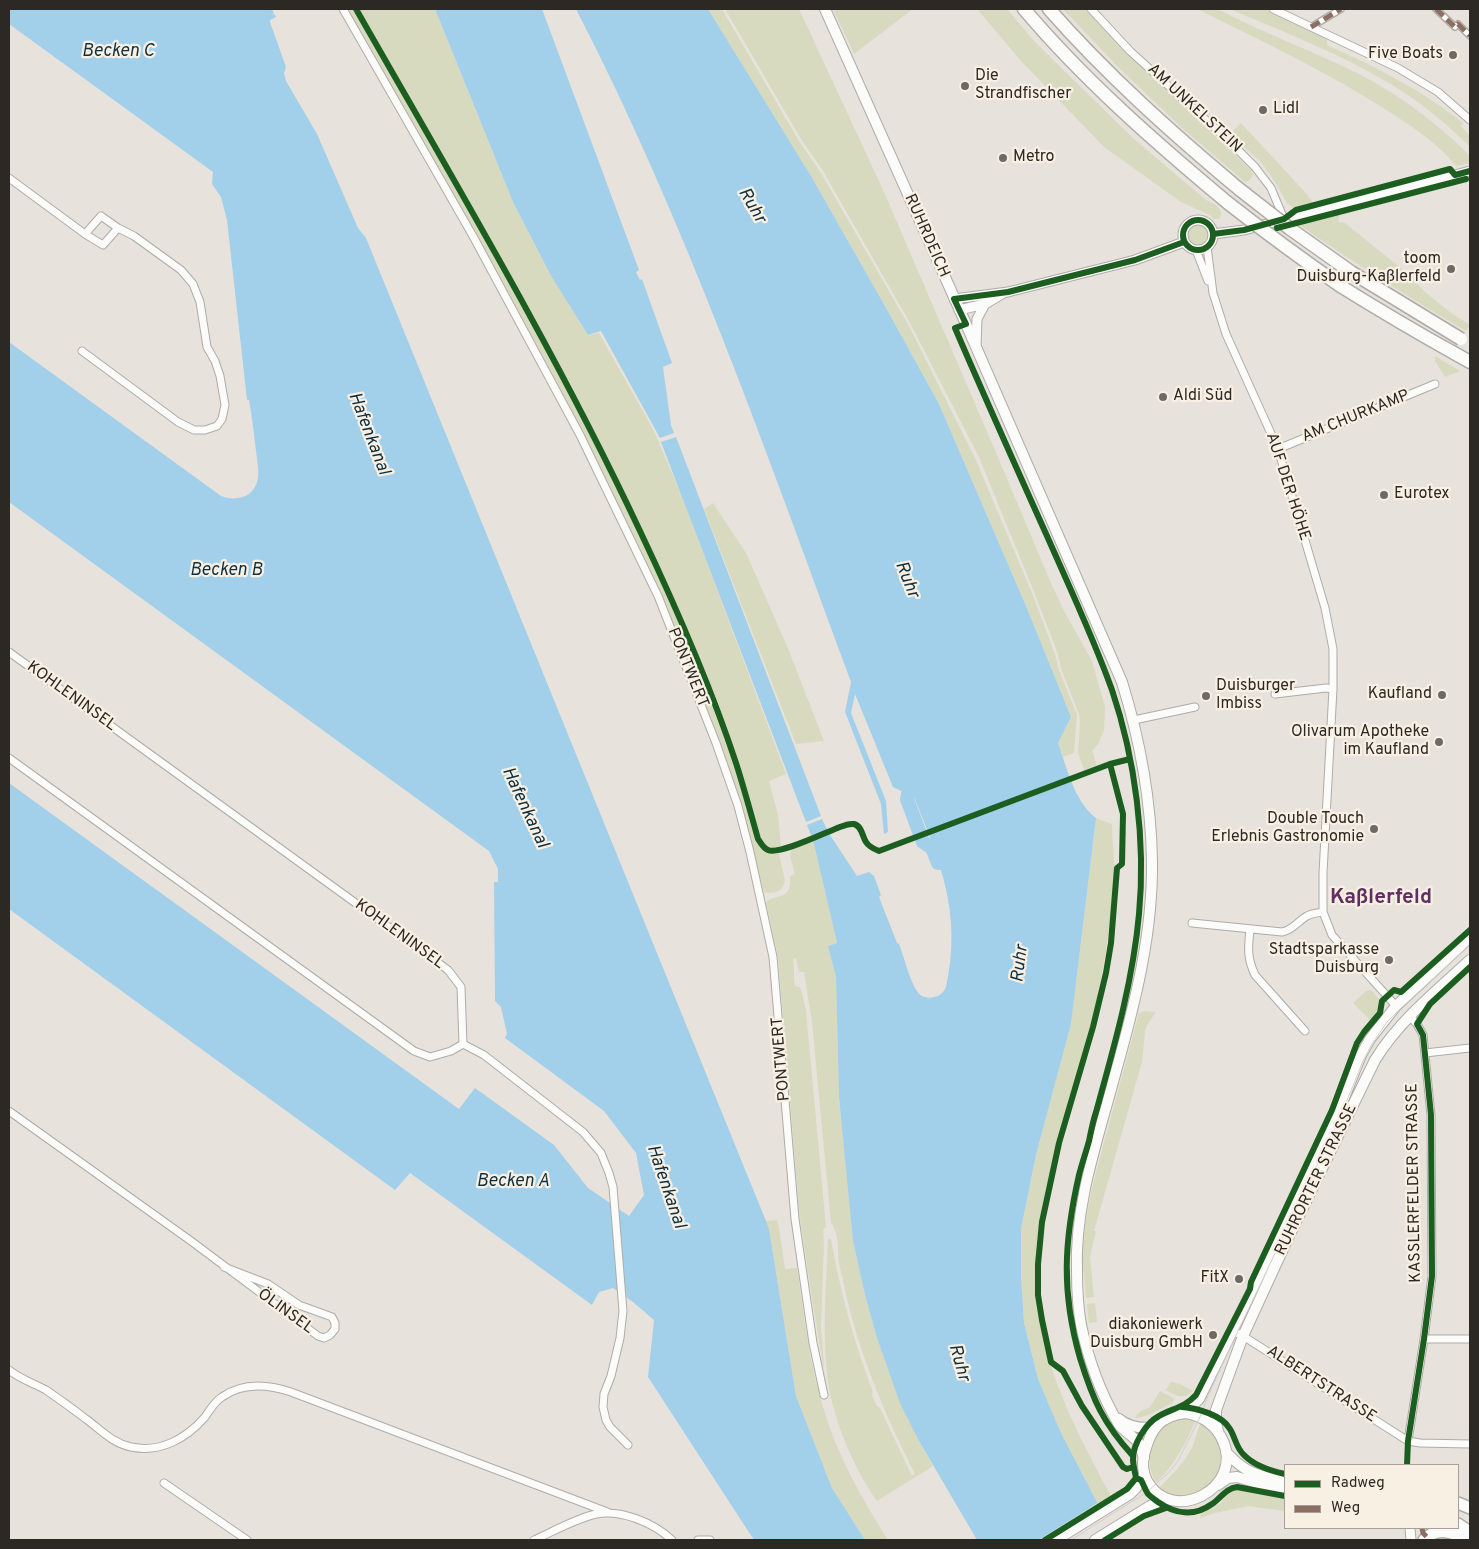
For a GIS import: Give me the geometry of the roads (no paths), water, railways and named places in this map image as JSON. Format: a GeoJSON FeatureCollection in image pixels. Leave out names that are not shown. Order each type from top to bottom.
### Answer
{"type":"FeatureCollection","features":[{"type":"Feature","properties":{"kind":"highway"},"geometry":{"type":"LineString","coordinates":[[1024,9],[1101,90],[1162,148],[1228,203],[1278,242],[1342,286],[1393,319],[1470,362]]}},
{"type":"Feature","properties":{"kind":"highway"},"geometry":{"type":"LineString","coordinates":[[1049,9],[1113,76],[1175,135],[1239,189],[1289,228],[1351,272],[1466,342]]}},
{"type":"Feature","properties":{"kind":"highway"},"geometry":{"type":"LineString","coordinates":[[1459,1525],[1470,1532]]}},
{"type":"Feature","properties":{"kind":"highway"},"geometry":{"type":"LineString","coordinates":[[1424,1540],[1430,1535],[1444,1531],[1467,1540]]}},
{"type":"Feature","properties":{"kind":"main road","name":"RUHRDEICH"},"geometry":{"type":"LineString","coordinates":[[825,9],[976,347],[1122,682],[1134,720],[1150,823],[1152,862],[1149,913],[1142,965],[1093,1158],[1080,1214],[1076,1248],[1081,1324],[1091,1360],[1114,1415],[1124,1431],[1138,1442],[1144,1458]]}},
{"type":"Feature","properties":{"kind":"main road","name":"RUHRORTER STRASSE"},"geometry":{"type":"LineString","coordinates":[[1156,1427],[1161,1422],[1191,1407],[1199,1400],[1315,1162],[1338,1113],[1361,1055],[1370,1039],[1396,1006],[1470,937]]}},
{"type":"Feature","properties":{"kind":"main road","name":"RUHRORTER STRASSE"},"geometry":{"type":"LineString","coordinates":[[1217,1485],[1222,1479],[1226,1468],[1226,1452],[1216,1423],[1216,1410],[1243,1336],[1292,1230],[1375,1060],[1410,1017],[1470,960]]}},
{"type":"Feature","properties":{"kind":"main road"},"geometry":{"type":"LineString","coordinates":[[1396,1006],[1410,1017]]}},
{"type":"Feature","properties":{"kind":"main road"},"geometry":{"type":"LineString","coordinates":[[1178,1414],[1186,1413],[1200,1417],[1209,1422],[1218,1431]]}},
{"type":"Feature","properties":{"kind":"main road"},"geometry":{"type":"LineString","coordinates":[[1114,1415],[1131,1426],[1145,1429],[1156,1427]]}},
{"type":"Feature","properties":{"kind":"main road"},"geometry":{"type":"LineString","coordinates":[[1156,1427],[1150,1436],[1144,1458],[1144,1475],[1154,1492],[1166,1499],[1175,1501],[1202,1497],[1228,1478],[1237,1477],[1284,1491]]}},
{"type":"Feature","properties":{"kind":"main road"},"geometry":{"type":"LineString","coordinates":[[1226,1452],[1237,1464],[1252,1473],[1284,1481]]}},
{"type":"Feature","properties":{"kind":"main road"},"geometry":{"type":"LineString","coordinates":[[1056,1540],[1130,1494],[1144,1475]]}},
{"type":"Feature","properties":{"kind":"main road"},"geometry":{"type":"LineString","coordinates":[[1095,1540],[1141,1511],[1166,1499]]}},
{"type":"Feature","properties":{"kind":"street","name":"PONTWERT"},"geometry":{"type":"LineString","coordinates":[[343,9],[474,238],[580,435],[658,596],[716,743],[738,806],[773,958],[795,1219],[813,1343],[824,1395]]}},
{"type":"Feature","properties":{"kind":"street","name":"AM UNKELSTEIN"},"geometry":{"type":"LineString","coordinates":[[1091,9],[1130,51],[1200,113],[1255,166],[1271,188],[1284,219]]}},
{"type":"Feature","properties":{"kind":"street"},"geometry":{"type":"LineString","coordinates":[[1273,9],[1313,25],[1398,68],[1438,92],[1470,120]]}},
{"type":"Feature","properties":{"kind":"street"},"geometry":{"type":"LineString","coordinates":[[1313,25],[1341,9]]}},
{"type":"Feature","properties":{"kind":"street"},"geometry":{"type":"LineString","coordinates":[[1436,9],[1455,27],[1458,24],[1470,36]]}},
{"type":"Feature","properties":{"kind":"street"},"geometry":{"type":"LineString","coordinates":[[1213,234],[1244,230],[1470,171]]}},
{"type":"Feature","properties":{"kind":"street"},"geometry":{"type":"LineString","coordinates":[[9,178],[103,245],[118,228]]}},
{"type":"Feature","properties":{"kind":"street"},"geometry":{"type":"LineString","coordinates":[[82,351],[178,422],[194,430],[205,430],[217,426],[222,419],[225,404],[220,376],[215,361],[207,347],[200,302],[193,284],[181,270],[134,236],[118,228],[102,216],[85,234]]}},
{"type":"Feature","properties":{"kind":"street"},"geometry":{"type":"LineString","coordinates":[[1195,219],[1209,224],[1213,234],[1212,242],[1207,248],[1196,250],[1191,249],[1184,242],[1182,233],[1188,222],[1195,219]]}},
{"type":"Feature","properties":{"kind":"street"},"geometry":{"type":"LineString","coordinates":[[954,299],[1004,292],[1135,260],[1184,242]]}},
{"type":"Feature","properties":{"kind":"street","name":"AUF DER HÖHE"},"geometry":{"type":"LineString","coordinates":[[1207,248],[1213,293]]}},
{"type":"Feature","properties":{"kind":"street","name":"AUF DER HÖHE"},"geometry":{"type":"LineString","coordinates":[[1196,250],[1213,293],[1226,334],[1278,449],[1325,608],[1333,649],[1333,689],[1323,857],[1322,902],[1324,912],[1332,935],[1396,1006]]}},
{"type":"Feature","properties":{"kind":"street"},"geometry":{"type":"LineString","coordinates":[[959,310],[985,304],[1004,292]]}},
{"type":"Feature","properties":{"kind":"street"},"geometry":{"type":"LineString","coordinates":[[976,347],[977,319],[985,304]]}},
{"type":"Feature","properties":{"kind":"street","name":"AM CHURKAMP"},"geometry":{"type":"LineString","coordinates":[[1278,449],[1435,384]]}},
{"type":"Feature","properties":{"kind":"street","name":"KOHLENINSEL"},"geometry":{"type":"LineString","coordinates":[[9,652],[448,970],[461,987],[463,1044]]}},
{"type":"Feature","properties":{"kind":"street"},"geometry":{"type":"LineString","coordinates":[[1274,694],[1326,688],[1333,689]]}},
{"type":"Feature","properties":{"kind":"street"},"geometry":{"type":"LineString","coordinates":[[1134,720],[1195,706]]}},
{"type":"Feature","properties":{"kind":"street"},"geometry":{"type":"LineString","coordinates":[[9,758],[414,1051],[430,1058],[451,1051],[463,1044],[484,1055],[583,1132],[601,1153],[609,1173],[614,1200],[624,1311],[620,1338],[611,1376],[604,1394],[603,1406],[606,1420],[610,1427],[628,1445]]}},
{"type":"Feature","properties":{"kind":"street"},"geometry":{"type":"LineString","coordinates":[[1192,924],[1268,932],[1288,931],[1308,916],[1324,912]]}},
{"type":"Feature","properties":{"kind":"street"},"geometry":{"type":"LineString","coordinates":[[1250,930],[1248,949],[1250,964],[1254,972],[1305,1031]]}},
{"type":"Feature","properties":{"kind":"street","name":"KASSLERFELDER STRASSE"},"geometry":{"type":"LineString","coordinates":[[1408,1441],[1432,1276],[1431,1115],[1423,1035],[1417,1024],[1410,1017]]}},
{"type":"Feature","properties":{"kind":"street"},"geometry":{"type":"LineString","coordinates":[[1425,1053],[1470,1048]]}},
{"type":"Feature","properties":{"kind":"street","name":"ÖLINSEL"},"geometry":{"type":"LineString","coordinates":[[9,1111],[191,1241],[224,1267],[318,1336],[324,1338],[335,1329],[332,1316],[299,1305],[268,1284],[224,1267]]}},
{"type":"Feature","properties":{"kind":"street","name":"ALBERTSTRASSE"},"geometry":{"type":"LineString","coordinates":[[1233,1331],[1408,1441]]}},
{"type":"Feature","properties":{"kind":"street"},"geometry":{"type":"LineString","coordinates":[[1424,1339],[1470,1339]]}},
{"type":"Feature","properties":{"kind":"street"},"geometry":{"type":"LineString","coordinates":[[9,1370],[16,1376],[46,1390],[108,1437],[116,1442],[132,1447],[152,1448],[171,1443],[193,1430],[216,1402],[232,1391],[244,1386],[268,1385],[291,1392],[610,1513],[635,1518],[672,1540]]}},
{"type":"Feature","properties":{"kind":"street"},"geometry":{"type":"LineString","coordinates":[[1408,1441],[1470,1444]]}},
{"type":"Feature","properties":{"kind":"street"},"geometry":{"type":"LineString","coordinates":[[164,1483],[247,1540]]}},
{"type":"Feature","properties":{"kind":"street"},"geometry":{"type":"LineString","coordinates":[[534,1540],[596,1514],[610,1513]]}},
{"type":"Feature","properties":{"kind":"street"},"geometry":{"type":"LineString","coordinates":[[698,1540],[710,1540]]}},
{"type":"Feature","properties":{"kind":"water"},"geometry":{"type":"Polygon","coordinates":[[[9,9],[272,9],[274,13],[271,15],[274,14],[276,17],[270,20],[270,22],[286,67],[284,73],[286,81],[317,134],[358,228],[366,238],[766,1221],[769,1229],[796,1396],[832,1488],[865,1540],[754,1540],[648,1377],[654,1320],[633,1302],[613,1288],[599,1292],[592,1305],[410,1173],[395,1190],[9,909],[9,783],[459,1109],[475,1088],[554,1145],[588,1188],[629,1216],[644,1195],[636,1153],[604,1111],[505,1038],[507,1034],[501,1007],[495,1001],[494,882],[498,882],[498,869],[489,851],[9,502],[9,342],[221,496],[239,498],[249,494],[256,484],[258,471],[250,406],[249,400],[247,400],[227,220],[221,197],[212,184],[213,172],[9,24],[9,9]]]}},
{"type":"Feature","properties":{"kind":"water"},"geometry":{"type":"Polygon","coordinates":[[[435,9],[542,9],[639,270],[636,272],[640,280],[642,279],[672,363],[663,367],[671,425],[674,433],[660,438],[601,331],[588,335],[551,276],[513,202],[435,9]]]}},
{"type":"Feature","properties":{"kind":"water","name":"Ruhr"},"geometry":{"type":"Polygon","coordinates":[[[576,9],[708,9],[811,176],[939,404],[1026,606],[1071,717],[1058,743],[1068,773],[1082,803],[1096,818],[1071,1024],[1036,1155],[1021,1229],[1021,1277],[1024,1323],[1038,1379],[1061,1433],[1098,1504],[1114,1540],[977,1540],[919,1441],[900,1403],[877,1338],[853,1241],[839,1097],[836,977],[828,946],[837,943],[813,840],[807,825],[822,819],[830,835],[857,876],[869,872],[874,876],[881,895],[879,897],[912,981],[918,993],[931,998],[938,996],[946,987],[950,961],[952,936],[946,890],[933,845],[914,797],[893,787],[855,694],[851,713],[886,801],[888,832],[884,834],[881,804],[845,712],[851,682],[788,511],[690,257],[616,90],[576,9]]]}},
{"type":"Feature","properties":{"kind":"water"},"geometry":{"type":"Polygon","coordinates":[[[676,437],[821,816],[806,822],[661,442],[676,437]]]}},
{"type":"Feature","properties":{"kind":"waterway"},"geometry":{"type":"LineString","coordinates":[[908,794],[907,799],[923,842],[932,848],[938,863],[940,863]]}},
{"type":"Feature","properties":{"kind":"tram line"},"geometry":{"type":"LineString","coordinates":[[1071,1540],[1147,1492],[1178,1461],[1342,1113],[1372,1044],[1387,1022],[1470,945]]}},
{"type":"Feature","properties":{"kind":"place","name":"Five Boats"},"geometry":{"type":"Point","coordinates":[1453,55]}},
{"type":"Feature","properties":{"kind":"place","name":"Die Strandfischer"},"geometry":{"type":"Point","coordinates":[965,86]}},
{"type":"Feature","properties":{"kind":"place","name":"Lidl"},"geometry":{"type":"Point","coordinates":[1263,110]}},
{"type":"Feature","properties":{"kind":"place","name":"Metro"},"geometry":{"type":"Point","coordinates":[1003,158]}},
{"type":"Feature","properties":{"kind":"place","name":"toom Duisburg-Kaßlerfeld"},"geometry":{"type":"Point","coordinates":[1451,269]}},
{"type":"Feature","properties":{"kind":"place","name":"Aldi Süd"},"geometry":{"type":"Point","coordinates":[1163,397]}},
{"type":"Feature","properties":{"kind":"place","name":"Eurotex"},"geometry":{"type":"Point","coordinates":[1384,495]}},
{"type":"Feature","properties":{"kind":"place","name":"Kaufland"},"geometry":{"type":"Point","coordinates":[1442,695]}},
{"type":"Feature","properties":{"kind":"place","name":"Duisburger Imbiss"},"geometry":{"type":"Point","coordinates":[1206,696]}},
{"type":"Feature","properties":{"kind":"place","name":"Olivarum Apotheke im Kaufland"},"geometry":{"type":"Point","coordinates":[1439,742]}},
{"type":"Feature","properties":{"kind":"place","name":"Double Touch Erlebnis Gastronomie"},"geometry":{"type":"Point","coordinates":[1374,829]}},
{"type":"Feature","properties":{"kind":"place","name":"Stadtsparkasse Duisburg"},"geometry":{"type":"Point","coordinates":[1389,960]}},
{"type":"Feature","properties":{"kind":"place","name":"FitX"},"geometry":{"type":"Point","coordinates":[1239,1279]}},
{"type":"Feature","properties":{"kind":"place","name":"diakoniewerk Duisburg GmbH"},"geometry":{"type":"Point","coordinates":[1213,1335]}},
{"type":"Feature","properties":{"kind":"district","name":"Kaßlerfeld"},"geometry":{"type":"Point","coordinates":[1381,899]}},
{"type":"Feature","properties":{"kind":"water label","name":"Becken C"},"geometry":{"type":"Point","coordinates":[118,52]}},
{"type":"Feature","properties":{"kind":"water label","name":"Hafenkanal"},"geometry":{"type":"Point","coordinates":[368,434]}},
{"type":"Feature","properties":{"kind":"water label","name":"Becken B"},"geometry":{"type":"Point","coordinates":[226,571]}},
{"type":"Feature","properties":{"kind":"water label","name":"Hafenkanal"},"geometry":{"type":"Point","coordinates":[524,808]}},
{"type":"Feature","properties":{"kind":"water label","name":"Becken A"},"geometry":{"type":"Point","coordinates":[513,1182]}},
{"type":"Feature","properties":{"kind":"water label","name":"Hafenkanal"},"geometry":{"type":"Point","coordinates":[665,1187]}}]}
